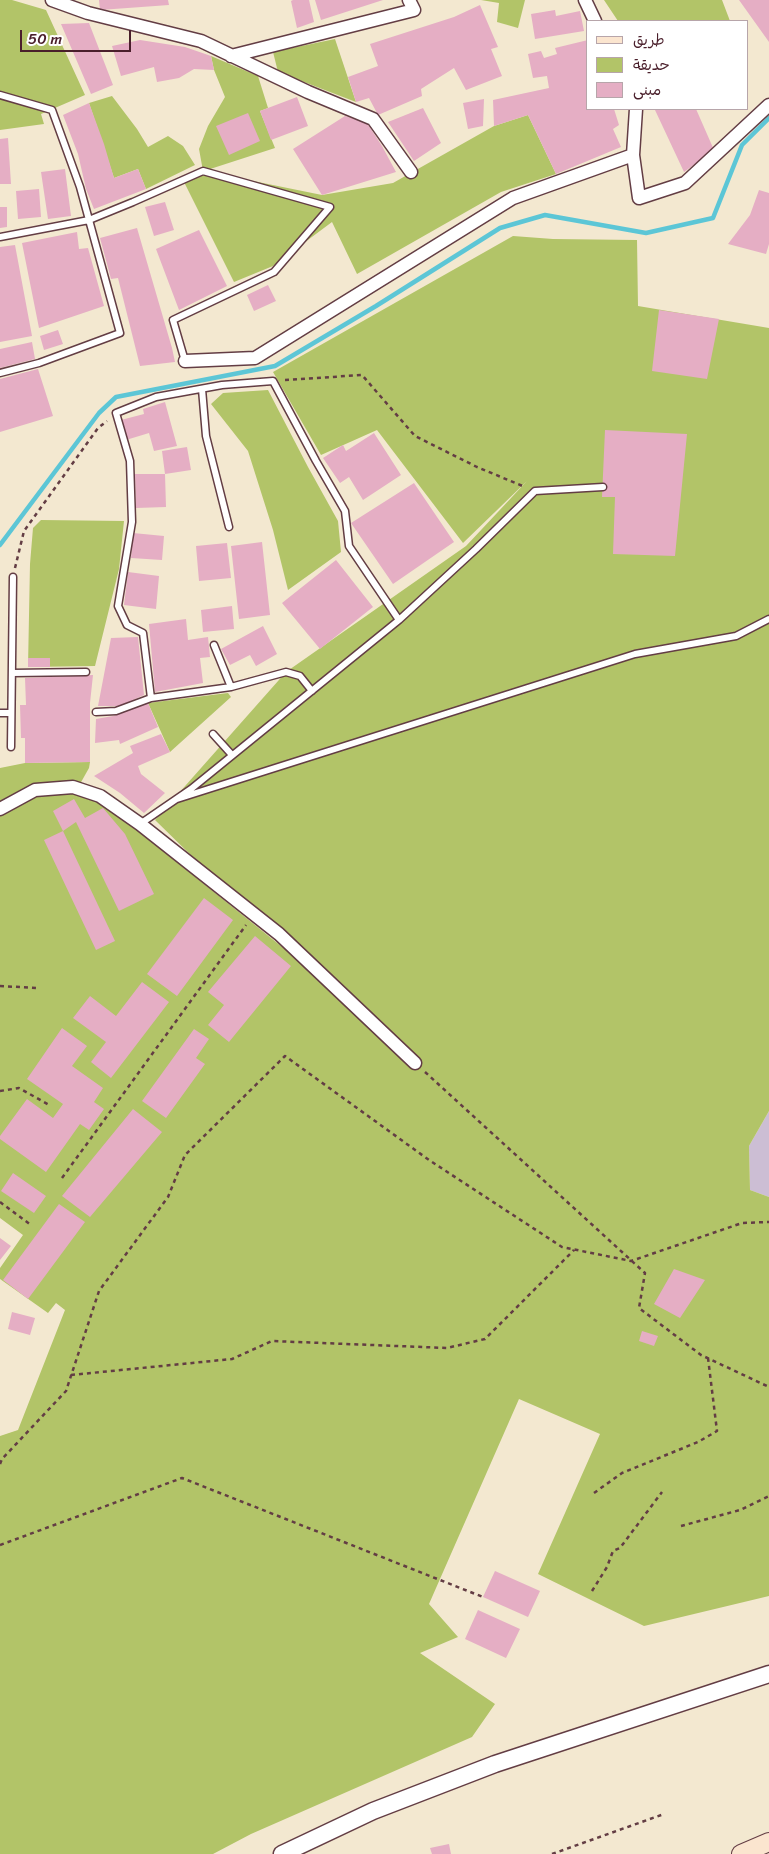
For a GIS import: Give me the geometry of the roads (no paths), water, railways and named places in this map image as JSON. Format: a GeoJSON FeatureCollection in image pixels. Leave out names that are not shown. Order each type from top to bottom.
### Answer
{"type":"FeatureCollection","features":[{"type":"Feature","properties":{"kind":"main road"},"geometry":{"type":"LineString","coordinates":[[741,1854],[769,1842]]}},
{"type":"Feature","properties":{"kind":"street"},"geometry":{"type":"LineString","coordinates":[[52,0],[88,13],[201,41],[308,92],[373,119],[411,172]]}},
{"type":"Feature","properties":{"kind":"street"},"geometry":{"type":"LineString","coordinates":[[231,56],[414,10],[409,0]]}},
{"type":"Feature","properties":{"kind":"street"},"geometry":{"type":"LineString","coordinates":[[585,0],[595,20]]}},
{"type":"Feature","properties":{"kind":"street"},"geometry":{"type":"LineString","coordinates":[[636,110],[633,155],[640,198],[685,183],[769,105]]}},
{"type":"Feature","properties":{"kind":"street"},"geometry":{"type":"LineString","coordinates":[[185,361],[255,358],[513,198],[633,155]]}},
{"type":"Feature","properties":{"kind":"street"},"geometry":{"type":"LineString","coordinates":[[0,809],[35,790],[73,787],[100,796],[140,824],[279,934],[414,1063]]}},
{"type":"Feature","properties":{"kind":"street"},"geometry":{"type":"LineString","coordinates":[[282,1854],[373,1812],[495,1764],[769,1674]]}},
{"type":"Feature","properties":{"kind":"lane"},"geometry":{"type":"LineString","coordinates":[[0,95],[52,110],[80,186],[120,333],[39,363],[0,373]]}},
{"type":"Feature","properties":{"kind":"lane"},"geometry":{"type":"LineString","coordinates":[[0,237],[89,220],[203,171],[330,207],[274,272],[173,320],[185,361]]}},
{"type":"Feature","properties":{"kind":"lane"},"geometry":{"type":"LineString","coordinates":[[151,698],[143,633],[127,625],[118,606],[132,522],[130,461],[116,413],[156,397],[222,385],[274,381],[316,462],[345,511],[349,546],[399,620]]}},
{"type":"Feature","properties":{"kind":"lane"},"geometry":{"type":"LineString","coordinates":[[202,388],[206,436],[228,527]]}},
{"type":"Feature","properties":{"kind":"lane"},"geometry":{"type":"LineString","coordinates":[[140,824],[232,755],[399,620],[535,491],[603,487]]}},
{"type":"Feature","properties":{"kind":"lane"},"geometry":{"type":"LineString","coordinates":[[11,747],[13,577]]}},
{"type":"Feature","properties":{"kind":"lane"},"geometry":{"type":"LineString","coordinates":[[177,798],[635,654],[736,636],[769,619]]}},
{"type":"Feature","properties":{"kind":"lane"},"geometry":{"type":"LineString","coordinates":[[214,645],[231,687]]}},
{"type":"Feature","properties":{"kind":"lane"},"geometry":{"type":"LineString","coordinates":[[12,673],[86,672]]}},
{"type":"Feature","properties":{"kind":"lane"},"geometry":{"type":"LineString","coordinates":[[96,712],[116,711],[151,698],[231,687],[286,672],[300,676],[312,691]]}},
{"type":"Feature","properties":{"kind":"lane"},"geometry":{"type":"LineString","coordinates":[[0,713],[11,713]]}},
{"type":"Feature","properties":{"kind":"lane"},"geometry":{"type":"LineString","coordinates":[[213,734],[232,755]]}},
{"type":"Feature","properties":{"kind":"waterway"},"geometry":{"type":"LineString","coordinates":[[0,545],[99,413],[116,397],[275,366],[376,306],[500,228],[545,215],[646,233],[713,218],[742,145],[769,118]]}}]}
